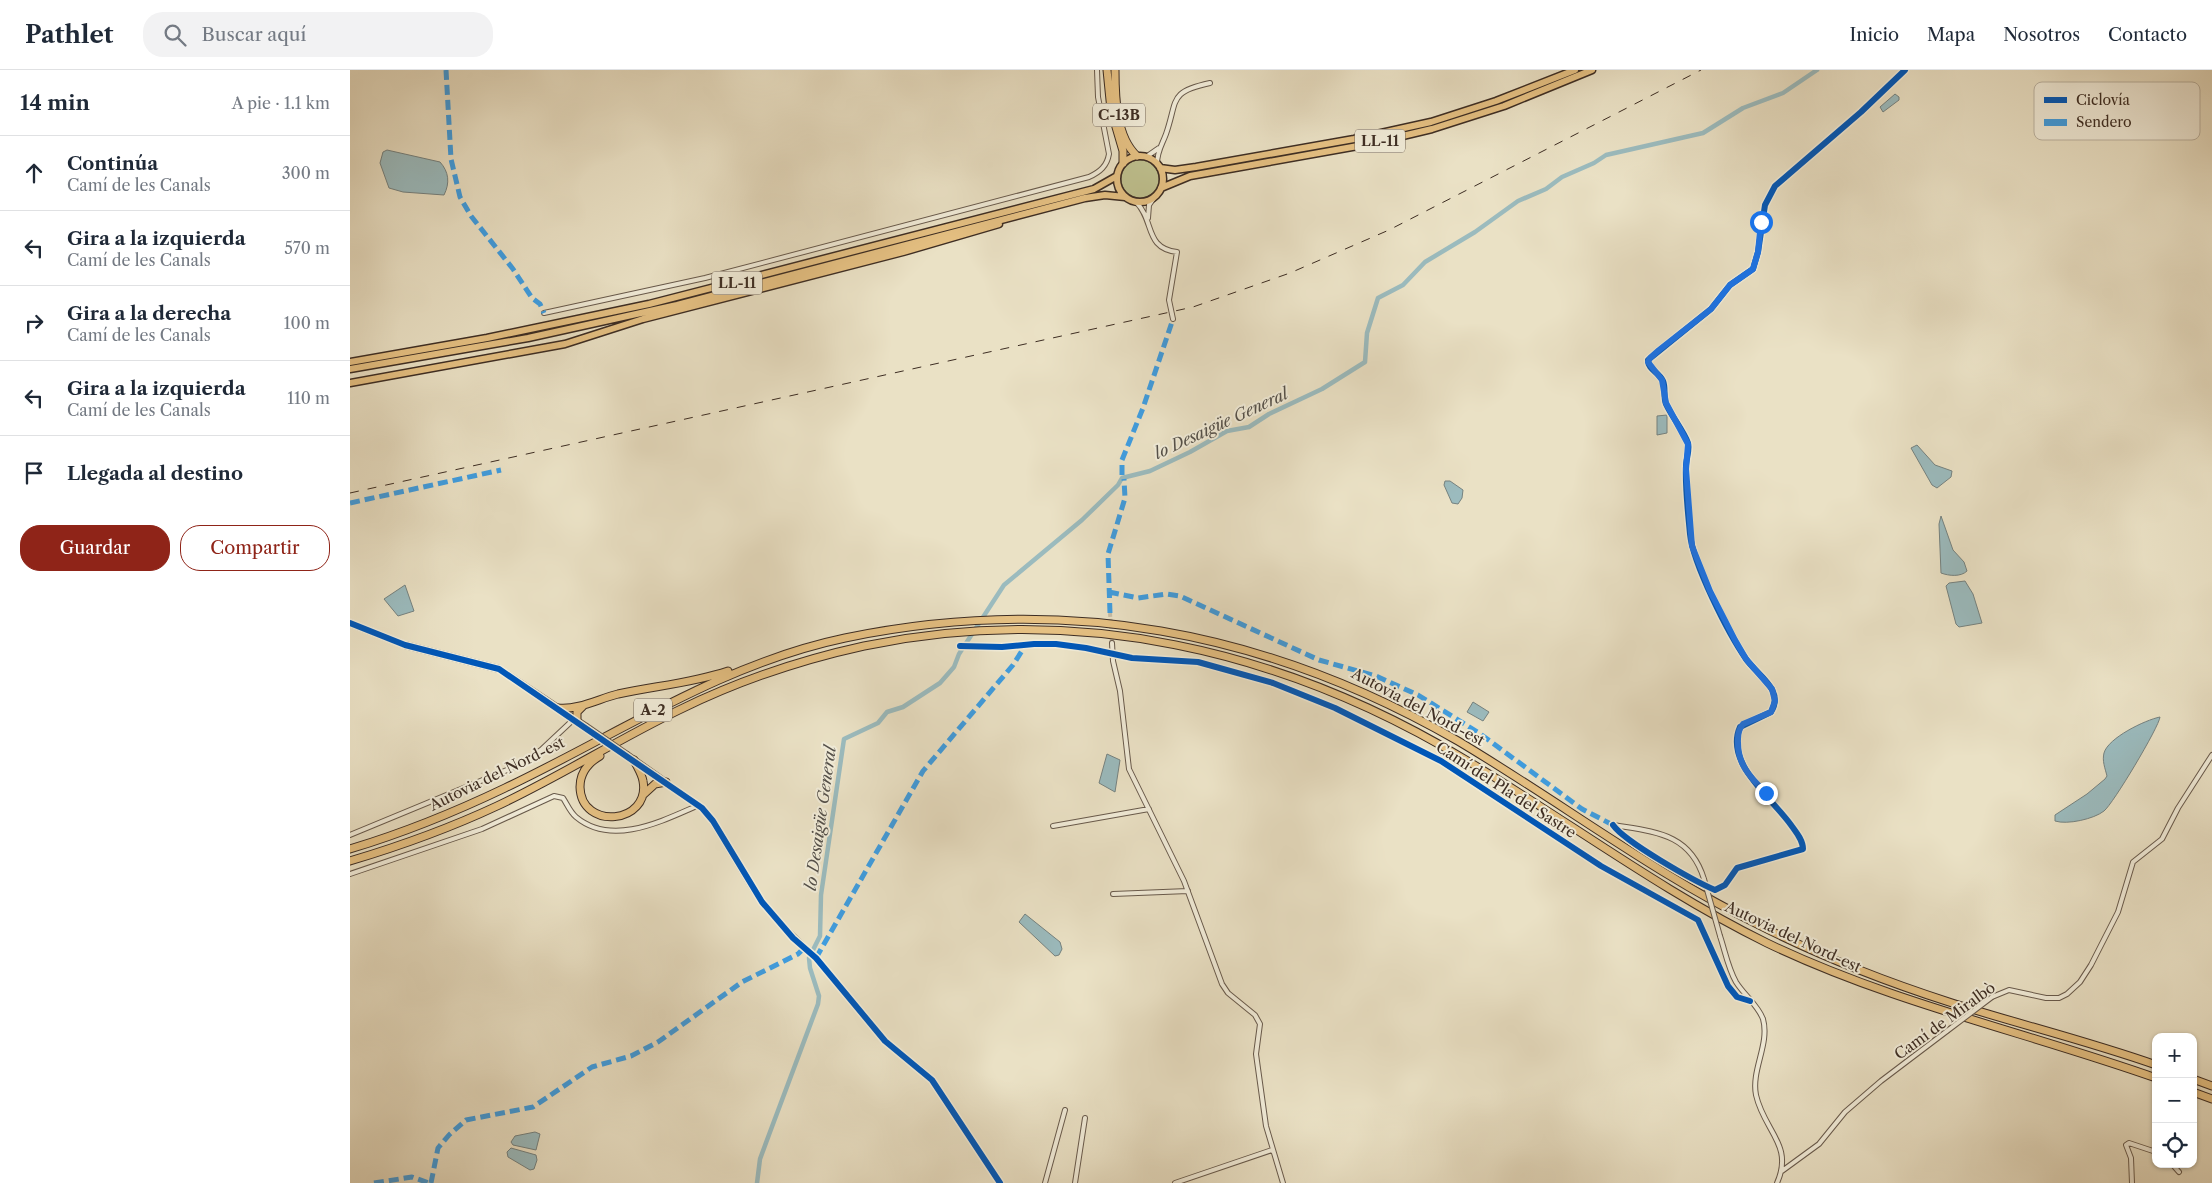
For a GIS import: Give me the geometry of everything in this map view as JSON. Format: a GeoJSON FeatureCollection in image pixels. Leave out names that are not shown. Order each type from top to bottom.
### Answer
{"type":"FeatureCollection","features":[{"type":"Feature","properties":{"kind":"highway","name":"C-13B"},"geometry":{"type":"LineString","coordinates":[[1107,70],[1109,97],[1123,151],[1123,163]]}},
{"type":"Feature","properties":{"kind":"highway","name":"C-13B"},"geometry":{"type":"LineString","coordinates":[[1115,70],[1116,93],[1121,124],[1128,144],[1137,156]]}},
{"type":"Feature","properties":{"kind":"highway","name":"LL-11"},"geometry":{"type":"LineString","coordinates":[[1158,166],[1175,170],[1196,167],[1394,131],[1488,104],[1575,70]]}},
{"type":"Feature","properties":{"kind":"highway","name":"LL-11"},"geometry":{"type":"LineString","coordinates":[[1161,188],[1190,176],[1369,144],[1432,129],[1504,106],[1592,70]]}},
{"type":"Feature","properties":{"kind":"highway"},"geometry":{"type":"LineString","coordinates":[[1125,196],[1117,185],[1117,176],[1123,163],[1137,156],[1146,157],[1158,166],[1163,180],[1156,196],[1136,202]]}},
{"type":"Feature","properties":{"kind":"highway","name":"LL-11"},"geometry":{"type":"LineString","coordinates":[[350,362],[533,329],[692,294],[1094,189],[1117,176]]}},
{"type":"Feature","properties":{"kind":"highway","name":"LL-11"},"geometry":{"type":"LineString","coordinates":[[350,369],[520,339],[667,308],[1060,204],[1100,196],[1125,196],[1136,202]]}},
{"type":"Feature","properties":{"kind":"highway"},"geometry":{"type":"LineString","coordinates":[[350,383],[564,344],[643,320],[923,246],[1048,210],[1060,204]]}},
{"type":"Feature","properties":{"kind":"highway","name":"Autovia del Nord-est"},"geometry":{"type":"LineString","coordinates":[[350,849],[414,828],[463,808],[525,778],[668,702],[753,665],[842,639],[904,628],[989,619],[1056,619],[1149,628],[1221,642],[1304,668],[1376,698],[1438,730],[1516,777],[1668,876],[1759,926],[1820,954],[1890,982],[2152,1062]]}},
{"type":"Feature","properties":{"kind":"highway","name":"Autovia del Nord-est"},"geometry":{"type":"LineString","coordinates":[[350,861],[406,843],[496,806],[675,712],[735,685],[793,665],[855,648],[904,639],[980,631],[1082,632],[1157,640],[1241,659],[1310,682],[1368,707],[1446,748],[1663,886],[1767,942],[1826,969],[1917,1004],[2105,1060],[2152,1077]]}},
{"type":"Feature","properties":{"kind":"highway","name":"A-2"},"geometry":{"type":"LineString","coordinates":[[558,708],[573,709],[616,695],[699,680],[753,665]]}},
{"type":"Feature","properties":{"kind":"highway","name":"A-2"},"geometry":{"type":"LineString","coordinates":[[666,782],[655,784],[642,796],[636,807],[626,815],[613,818],[602,816],[589,809],[583,801],[580,789],[585,768],[597,757],[655,726],[725,693],[735,685]]}},
{"type":"Feature","properties":{"kind":"highway"},"geometry":{"type":"LineString","coordinates":[[576,720],[577,712],[584,706]]}},
{"type":"Feature","properties":{"kind":"highway"},"geometry":{"type":"LineString","coordinates":[[634,760],[643,780],[642,796]]}},
{"type":"Feature","properties":{"kind":"highway"},"geometry":{"type":"LineString","coordinates":[[2196,1078],[2212,1084]]}},
{"type":"Feature","properties":{"kind":"highway"},"geometry":{"type":"LineString","coordinates":[[2197,1094],[2212,1100]]}},
{"type":"Feature","properties":{"kind":"street"},"geometry":{"type":"LineString","coordinates":[[544,313],[705,278],[1090,177],[1100,171],[1110,154],[1098,97],[1097,70]]}},
{"type":"Feature","properties":{"kind":"street"},"geometry":{"type":"LineString","coordinates":[[1777,1183],[1782,1171],[1782,1152],[1767,1124],[1756,1094],[1756,1077],[1764,1025],[1760,1014],[1734,978],[1720,936],[1704,879],[1698,861],[1680,842],[1660,835],[1614,825],[1620,834],[1636,844],[1715,890],[1725,885],[1737,868],[1802,851],[1803,846],[1795,830],[1739,759],[1740,728],[1746,723],[1771,712],[1775,703],[1774,694],[1768,683],[1746,659],[1735,640],[1710,591],[1694,549],[1690,535],[1686,469],[1688,444],[1666,403],[1662,380],[1649,366],[1648,360],[1711,309],[1730,285],[1753,269],[1758,252],[1764,205],[1775,186],[1861,112],[1905,70]]}},
{"type":"Feature","properties":{"kind":"street"},"geometry":{"type":"LineString","coordinates":[[1158,166],[1159,148],[1167,133],[1172,107],[1179,94],[1188,88],[1210,83]]}},
{"type":"Feature","properties":{"kind":"street"},"geometry":{"type":"LineString","coordinates":[[1146,157],[1159,148]]}},
{"type":"Feature","properties":{"kind":"street"},"geometry":{"type":"LineString","coordinates":[[1148,220],[1149,205],[1156,196]]}},
{"type":"Feature","properties":{"kind":"street"},"geometry":{"type":"LineString","coordinates":[[1136,202],[1148,220],[1153,238],[1158,245],[1166,250],[1177,252],[1170,294],[1172,319]]}},
{"type":"Feature","properties":{"kind":"street"},"geometry":{"type":"LineString","coordinates":[[350,623],[422,650],[499,669],[698,805],[713,821],[758,896],[789,934],[814,956],[885,1041],[922,1070],[935,1084],[1000,1183]]}},
{"type":"Feature","properties":{"kind":"street"},"geometry":{"type":"LineString","coordinates":[[1112,643],[1112,656],[1121,697],[1130,769],[1188,891],[1222,984],[1232,996],[1255,1015],[1260,1024],[1257,1063],[1265,1104],[1267,1131],[1283,1183]]}},
{"type":"Feature","properties":{"kind":"street","name":"Camí del Pla del Sastre"},"geometry":{"type":"LineString","coordinates":[[960,646],[1010,647],[1056,644],[1091,649],[1112,656],[1198,662],[1259,679],[1329,705],[1411,745],[1455,770],[1616,875],[1698,920],[1728,986],[1738,997],[1750,1001]]}},
{"type":"Feature","properties":{"kind":"street"},"geometry":{"type":"LineString","coordinates":[[350,835],[513,768],[541,750],[576,720]]}},
{"type":"Feature","properties":{"kind":"street","name":"Camí de Miralbò"},"geometry":{"type":"LineString","coordinates":[[1782,1171],[1815,1147],[1845,1112],[1881,1080],[1992,997],[2010,990],[2046,998],[2060,998],[2080,982],[2116,917],[2134,862],[2162,839],[2181,804],[2212,755]]}},
{"type":"Feature","properties":{"kind":"street"},"geometry":{"type":"LineString","coordinates":[[350,874],[482,830],[552,796],[562,798],[573,814],[585,823],[612,830],[635,830],[698,805]]}},
{"type":"Feature","properties":{"kind":"street"},"geometry":{"type":"LineString","coordinates":[[1053,826],[1148,809]]}},
{"type":"Feature","properties":{"kind":"street"},"geometry":{"type":"LineString","coordinates":[[1113,894],[1188,891]]}},
{"type":"Feature","properties":{"kind":"street"},"geometry":{"type":"LineString","coordinates":[[1045,1183],[1065,1110]]}},
{"type":"Feature","properties":{"kind":"street"},"geometry":{"type":"LineString","coordinates":[[1075,1183],[1085,1118]]}},
{"type":"Feature","properties":{"kind":"street"},"geometry":{"type":"LineString","coordinates":[[2132,1183],[2131,1158],[2126,1144],[2133,1144],[2152,1151]]}},
{"type":"Feature","properties":{"kind":"street"},"geometry":{"type":"LineString","coordinates":[[1175,1183],[1272,1150]]}},
{"type":"Feature","properties":{"kind":"street"},"geometry":{"type":"LineString","coordinates":[[2175,1168],[2178,1172]]}},
{"type":"Feature","properties":{"kind":"green space"},"geometry":{"type":"Polygon","coordinates":[[[1140,160],[1154,165],[1159,179],[1154,193],[1140,198],[1126,193],[1121,179],[1126,165],[1140,160]]]}},
{"type":"Feature","properties":{"kind":"water"},"geometry":{"type":"Polygon","coordinates":[[[1895,94],[1899,97],[1899,100],[1883,112],[1880,107],[1895,94]]]}},
{"type":"Feature","properties":{"kind":"water"},"geometry":{"type":"Polygon","coordinates":[[[387,150],[440,162],[448,178],[444,195],[403,192],[389,188],[380,163],[383,152],[387,150]]]}},
{"type":"Feature","properties":{"kind":"water"},"geometry":{"type":"Polygon","coordinates":[[[1667,415],[1667,433],[1657,435],[1657,416],[1667,415]]]}},
{"type":"Feature","properties":{"kind":"water"},"geometry":{"type":"Polygon","coordinates":[[[1917,445],[1935,465],[1952,471],[1951,477],[1937,488],[1932,485],[1911,448],[1917,445]]]}},
{"type":"Feature","properties":{"kind":"water"},"geometry":{"type":"Polygon","coordinates":[[[1445,481],[1450,481],[1463,490],[1462,498],[1458,504],[1452,503],[1444,485],[1445,481]]]}},
{"type":"Feature","properties":{"kind":"water"},"geometry":{"type":"Polygon","coordinates":[[[1941,516],[1953,550],[1964,562],[1967,571],[1962,574],[1951,575],[1941,573],[1939,524],[1941,516]]]}},
{"type":"Feature","properties":{"kind":"water"},"geometry":{"type":"Polygon","coordinates":[[[1965,581],[1973,594],[1982,623],[1959,627],[1956,624],[1946,586],[1949,583],[1965,581]]]}},
{"type":"Feature","properties":{"kind":"water"},"geometry":{"type":"Polygon","coordinates":[[[405,585],[414,611],[398,616],[384,599],[405,585]]]}},
{"type":"Feature","properties":{"kind":"water"},"geometry":{"type":"Polygon","coordinates":[[[1473,702],[1489,712],[1483,721],[1467,712],[1473,702]]]}},
{"type":"Feature","properties":{"kind":"water"},"geometry":{"type":"Polygon","coordinates":[[[2160,717],[2135,765],[2104,811],[2080,820],[2055,821],[2055,815],[2087,794],[2105,779],[2107,776],[2104,753],[2112,741],[2145,722],[2160,717]]]}},
{"type":"Feature","properties":{"kind":"water"},"geometry":{"type":"Polygon","coordinates":[[[1107,754],[1120,760],[1115,792],[1099,783],[1107,754]]]}},
{"type":"Feature","properties":{"kind":"water"},"geometry":{"type":"Polygon","coordinates":[[[1025,914],[1060,942],[1062,949],[1059,955],[1055,956],[1019,922],[1025,914]]]}},
{"type":"Feature","properties":{"kind":"water"},"geometry":{"type":"Polygon","coordinates":[[[535,1132],[540,1134],[536,1150],[513,1145],[511,1142],[515,1136],[535,1132]]]}},
{"type":"Feature","properties":{"kind":"water"},"geometry":{"type":"Polygon","coordinates":[[[511,1148],[536,1155],[537,1160],[534,1169],[530,1170],[508,1157],[507,1152],[511,1148]]]}},
{"type":"Feature","properties":{"kind":"waterway","name":"lo Desaigüe General"},"geometry":{"type":"LineString","coordinates":[[757,1183],[760,1159],[818,1004],[819,996],[810,968],[809,958],[820,936],[821,895],[844,739],[878,723],[887,712],[903,707],[940,683],[954,667],[959,654],[1004,585],[1082,520],[1118,485],[1122,478],[1150,471],[1190,452],[1227,431],[1249,427],[1269,414],[1322,389],[1365,362],[1367,333],[1378,298],[1403,285],[1425,262],[1475,232],[1518,201],[1546,189],[1562,177],[1594,163],[1606,155],[1703,133],[1743,108],[1783,93],[1817,70]]}},
{"type":"Feature","properties":{"kind":"tunnel"},"geometry":{"type":"LineString","coordinates":[[1110,613],[1112,643]]}},
{"type":"Feature","properties":{"kind":"railway"},"geometry":{"type":"LineString","coordinates":[[350,493],[1193,307],[1290,273],[1389,230],[1701,70]]}},
{"type":"Feature","properties":{"kind":"marked path"},"geometry":{"type":"LineString","coordinates":[[446,70],[451,159],[460,197],[471,216],[513,269],[532,298],[540,304],[544,313]]}},
{"type":"Feature","properties":{"kind":"marked path"},"geometry":{"type":"LineString","coordinates":[[1122,475],[1122,460],[1143,408],[1173,319]]}},
{"type":"Feature","properties":{"kind":"marked path"},"geometry":{"type":"LineString","coordinates":[[350,503],[501,470]]}},
{"type":"Feature","properties":{"kind":"marked path"},"geometry":{"type":"LineString","coordinates":[[1110,613],[1108,554],[1125,498],[1124,479]]}},
{"type":"Feature","properties":{"kind":"marked path"},"geometry":{"type":"LineString","coordinates":[[1109,592],[1138,598],[1167,594],[1180,596],[1319,660],[1376,676],[1418,695],[1479,733],[1582,809],[1613,825]]}},
{"type":"Feature","properties":{"kind":"marked path"},"geometry":{"type":"LineString","coordinates":[[816,958],[923,771],[1013,665],[1025,646]]}},
{"type":"Feature","properties":{"kind":"marked path"},"geometry":{"type":"LineString","coordinates":[[431,1183],[438,1148],[466,1120],[533,1107],[592,1067],[631,1056],[658,1042],[742,982],[798,954],[804,948]]}},
{"type":"Feature","properties":{"kind":"marked path"},"geometry":{"type":"LineString","coordinates":[[374,1183],[412,1177],[429,1183]]}},
{"type":"Feature","properties":{"kind":"cycle path"},"geometry":{"type":"LineString","coordinates":[[1613,825],[1645,851],[1715,890],[1725,885],[1737,868],[1803,849],[1802,842],[1797,833],[1752,779],[1744,767],[1739,754],[1737,740],[1740,727],[1771,712],[1775,697],[1768,683],[1746,659],[1730,633],[1697,563],[1690,534],[1687,500],[1686,463],[1689,449],[1688,443],[1666,404],[1663,381],[1652,369],[1648,360],[1711,309],[1730,285],[1753,269],[1758,252],[1765,205],[1775,186],[1861,112],[1905,70]]}},
{"type":"Feature","properties":{"kind":"cycle path"},"geometry":{"type":"LineString","coordinates":[[350,623],[405,645],[499,669],[702,808],[713,821],[762,902],[793,938],[816,958],[885,1041],[932,1080],[1000,1183]]}},
{"type":"Feature","properties":{"kind":"cycle path"},"geometry":{"type":"LineString","coordinates":[[960,646],[1002,647],[1056,644],[1086,648],[1132,658],[1198,662],[1273,683],[1335,708],[1441,761],[1601,866],[1698,920],[1728,986],[1737,997],[1750,1001]]}},
{"type":"Feature","properties":{"kind":"route"},"geometry":{"type":"LineString","coordinates":[[1761,222],[1758,252],[1753,269],[1730,285],[1711,309],[1659,350],[1648,362],[1649,366],[1662,380],[1666,403],[1689,447],[1686,469],[1690,535],[1694,549],[1710,591],[1735,640],[1746,659],[1768,683],[1774,694],[1775,703],[1771,712],[1743,724],[1738,735],[1740,761],[1766,793]]}}]}
